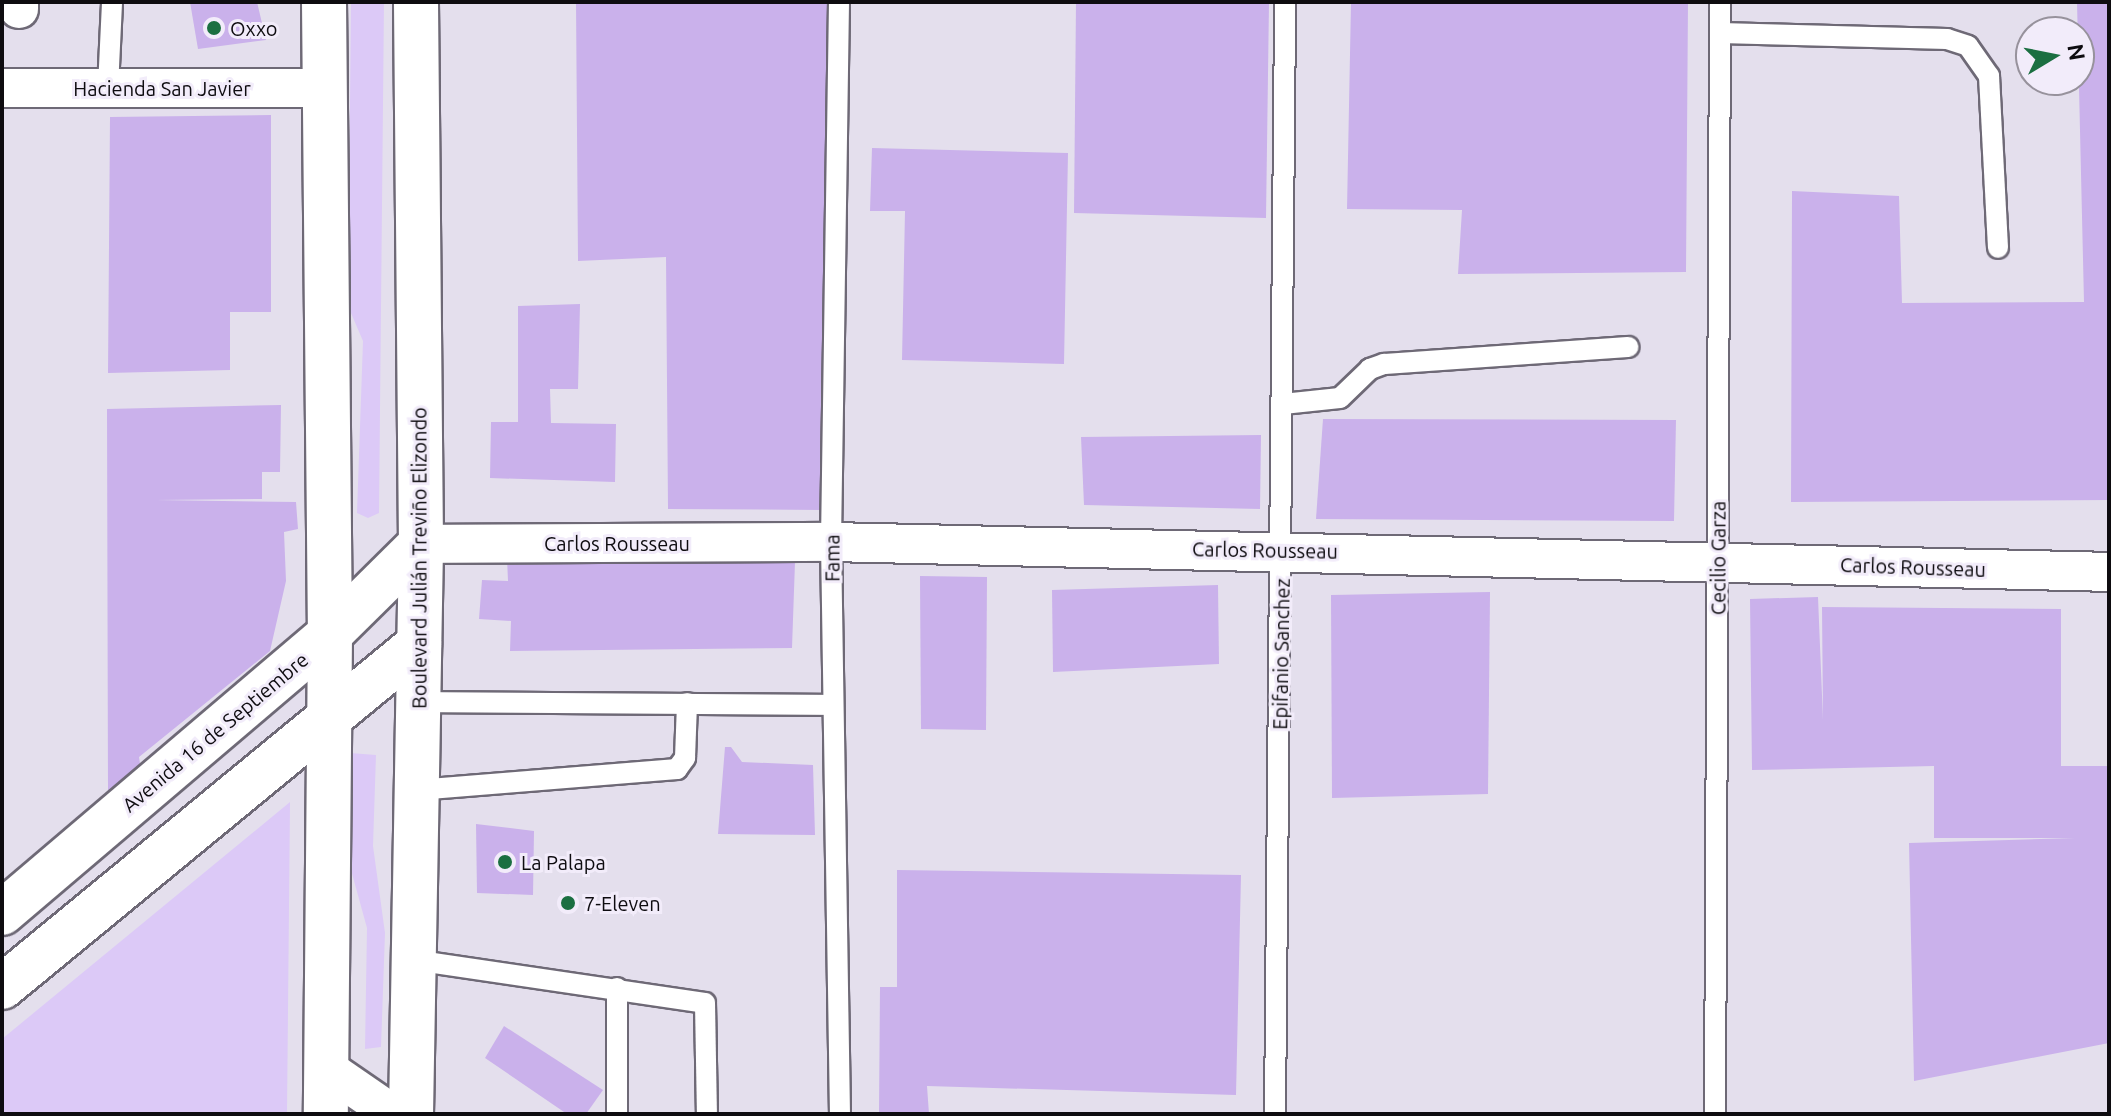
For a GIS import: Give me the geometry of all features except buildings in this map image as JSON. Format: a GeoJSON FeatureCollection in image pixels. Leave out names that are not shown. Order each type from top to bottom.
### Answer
{"type":"FeatureCollection","features":[{"type":"Feature","properties":{"kind":"main road"},"geometry":{"type":"LineString","coordinates":[[324,2],[322,88],[330,634],[326,1114]]}},
{"type":"Feature","properties":{"kind":"main road","name":"Boulevard Julián Treviño Elizondo"},"geometry":{"type":"LineString","coordinates":[[411,1114],[421,544],[416,2]]}},
{"type":"Feature","properties":{"kind":"main road","name":"Avenida 16 de Septiembre"},"geometry":{"type":"LineString","coordinates":[[2,913],[330,634],[421,544]]}},
{"type":"Feature","properties":{"kind":"main road"},"geometry":{"type":"LineString","coordinates":[[2,987],[419,644]]}},
{"type":"Feature","properties":{"kind":"street","name":"Hacienda San Javier"},"geometry":{"type":"LineString","coordinates":[[2,88],[322,88]]}},
{"type":"Feature","properties":{"kind":"street","name":"Carlos Rousseau"},"geometry":{"type":"LineString","coordinates":[[421,544],[831,542],[1282,550],[2109,572]]}},
{"type":"Feature","properties":{"kind":"street"},"geometry":{"type":"LineString","coordinates":[[326,1068],[393,1114]]}},
{"type":"Feature","properties":{"kind":"lane"},"geometry":{"type":"LineString","coordinates":[[108,88],[112,2]]}},
{"type":"Feature","properties":{"kind":"lane","name":"Fama"},"geometry":{"type":"LineString","coordinates":[[839,2],[831,542],[840,1114]]}},
{"type":"Feature","properties":{"kind":"lane","name":"Epifanio Sanchez"},"geometry":{"type":"LineString","coordinates":[[1275,1114],[1285,2]]}},
{"type":"Feature","properties":{"kind":"lane","name":"Cecilio Garza"},"geometry":{"type":"LineString","coordinates":[[1715,1114],[1720,2]]}},
{"type":"Feature","properties":{"kind":"lane"},"geometry":{"type":"LineString","coordinates":[[1720,33],[1947,39],[1968,46],[1989,76],[1998,248]]}},
{"type":"Feature","properties":{"kind":"lane"},"geometry":{"type":"LineString","coordinates":[[1283,404],[1340,398],[1370,369],[1384,364],[1628,347]]}},
{"type":"Feature","properties":{"kind":"lane"},"geometry":{"type":"LineString","coordinates":[[418,702],[833,705]]}},
{"type":"Feature","properties":{"kind":"lane"},"geometry":{"type":"LineString","coordinates":[[417,790],[677,769],[685,758],[687,703]]}},
{"type":"Feature","properties":{"kind":"lane"},"geometry":{"type":"LineString","coordinates":[[414,960],[705,1003],[707,1114]]}},
{"type":"Feature","properties":{"kind":"lane"},"geometry":{"type":"LineString","coordinates":[[617,988],[617,1114]]}},
{"type":"Feature","properties":{"kind":"shaded area"},"geometry":{"type":"Polygon","coordinates":[[[351,2],[384,2],[379,513],[368,518],[357,513],[363,341],[348,306],[351,2]]]}},
{"type":"Feature","properties":{"kind":"shaded area"},"geometry":{"type":"Polygon","coordinates":[[[350,753],[376,755],[373,846],[385,933],[381,1047],[365,1049],[367,928],[348,859],[350,753]]]}},
{"type":"Feature","properties":{"kind":"shaded area"},"geometry":{"type":"Polygon","coordinates":[[[290,802],[287,1114],[2,1114],[2,1039],[290,802]]]}},
{"type":"Feature","properties":{"kind":"place","name":"Oxxo"},"geometry":{"type":"Point","coordinates":[214,28]}},
{"type":"Feature","properties":{"kind":"place","name":"La Palapa"},"geometry":{"type":"Point","coordinates":[505,862]}},
{"type":"Feature","properties":{"kind":"place","name":"7-Eleven"},"geometry":{"type":"Point","coordinates":[568,903]}}]}
